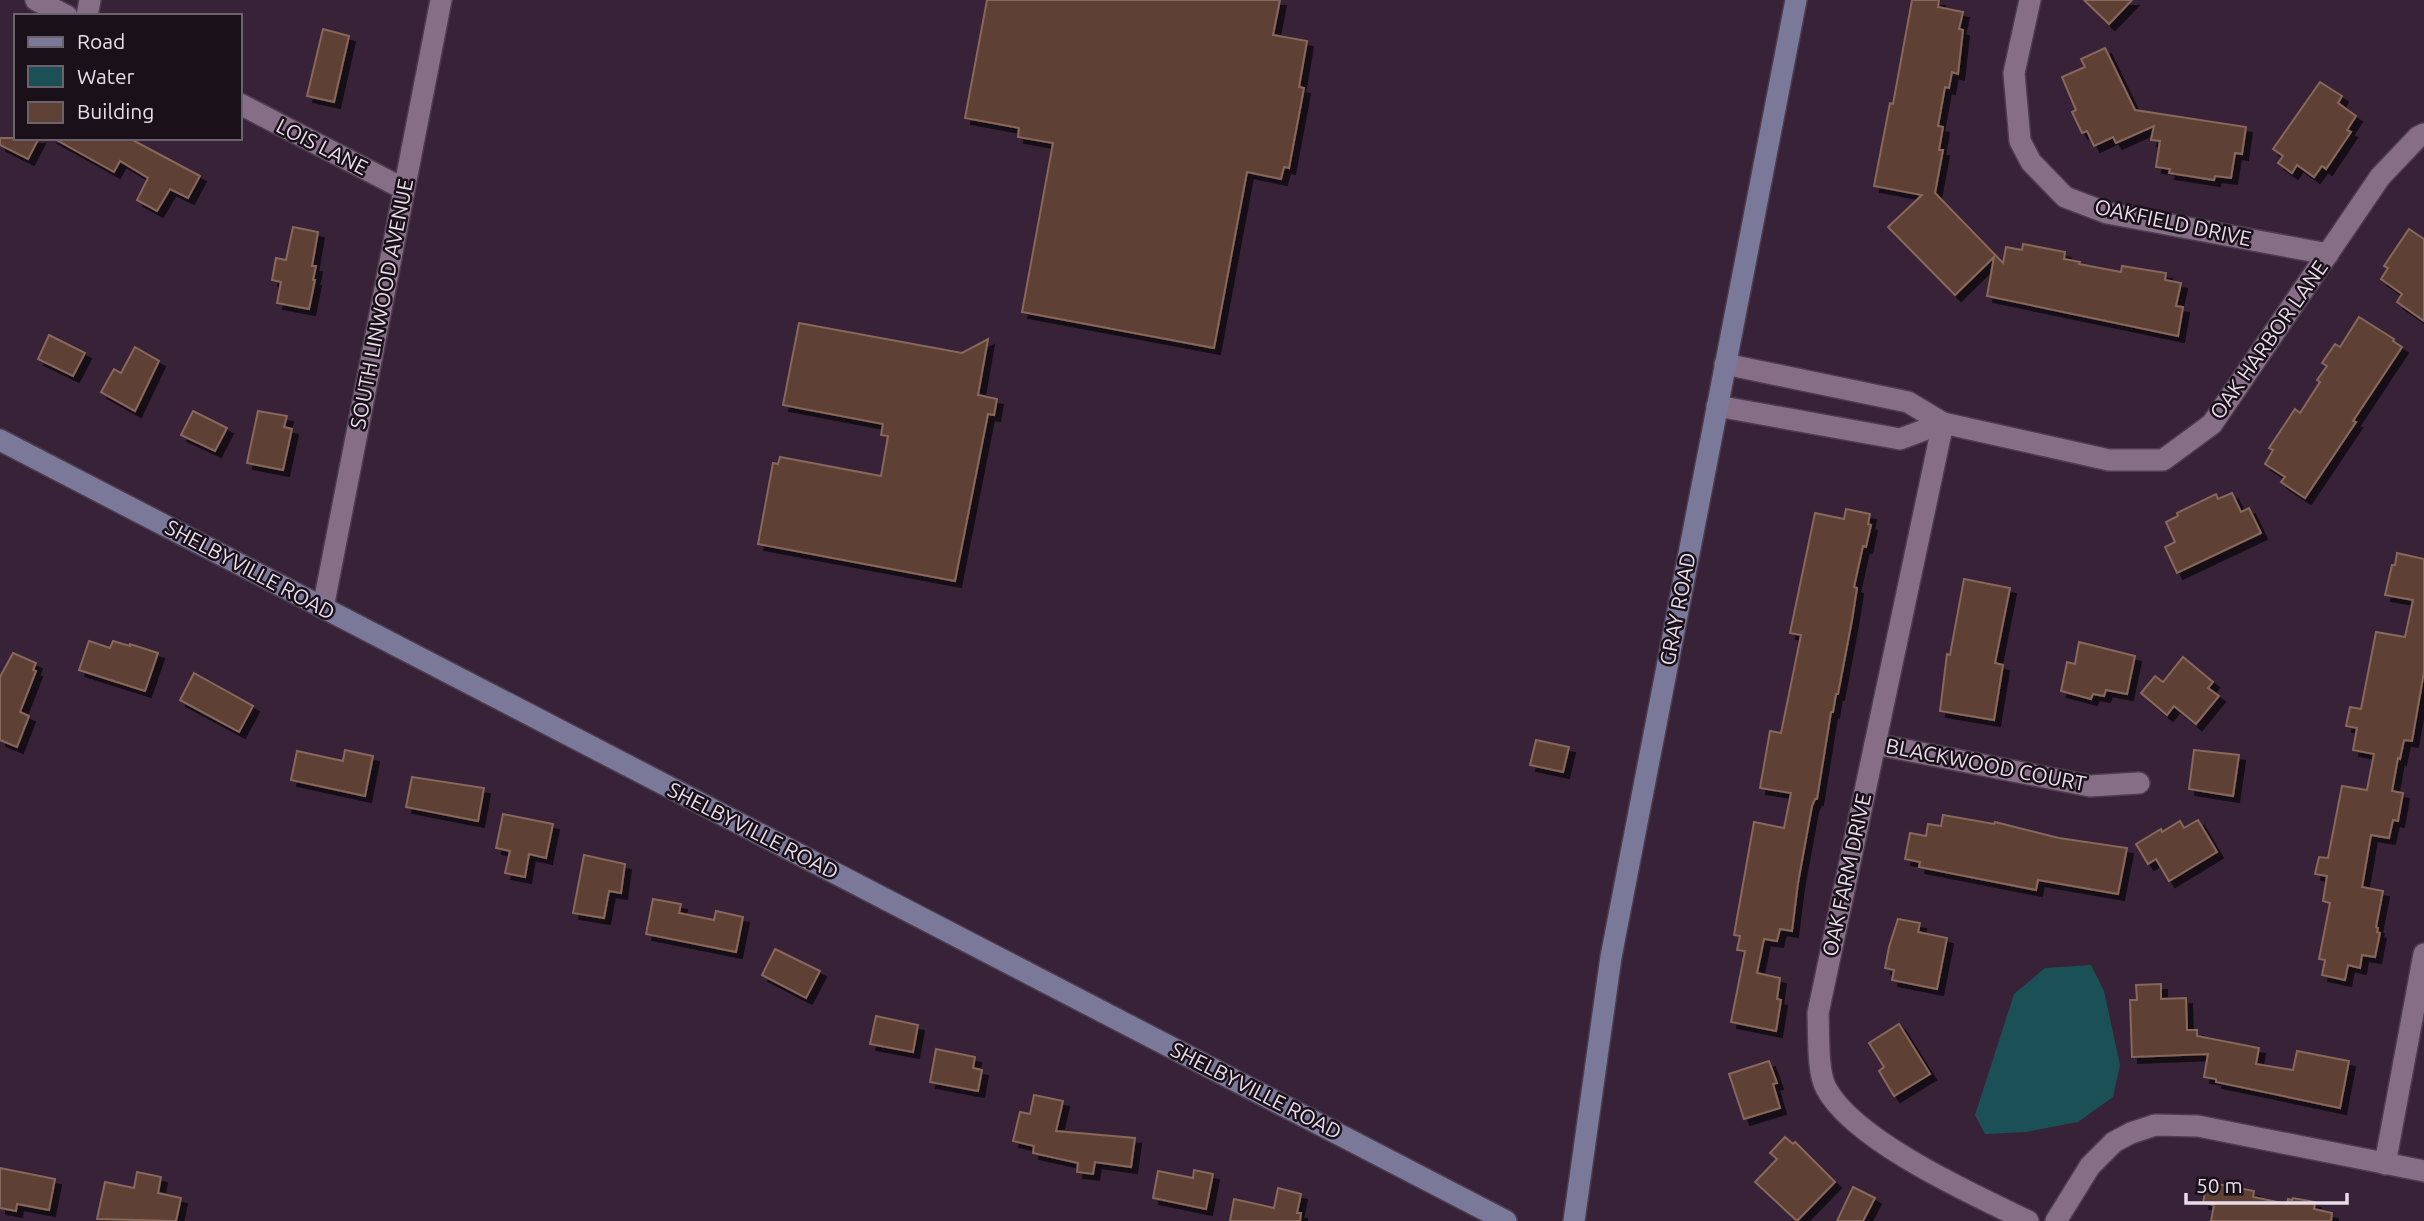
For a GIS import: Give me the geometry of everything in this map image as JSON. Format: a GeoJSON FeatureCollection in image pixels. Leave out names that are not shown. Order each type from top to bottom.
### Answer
{"type":"FeatureCollection","features":[{"type":"Feature","properties":{"kind":"main road","name":"GRAY ROAD"},"geometry":{"type":"LineString","coordinates":[[1574,1221],[1611,957],[1796,0]]}},
{"type":"Feature","properties":{"kind":"main road","name":"SHELBYVILLE ROAD"},"geometry":{"type":"LineString","coordinates":[[0,440],[1506,1221]]}},
{"type":"Feature","properties":{"kind":"street"},"geometry":{"type":"LineString","coordinates":[[36,0],[63,14]]}},
{"type":"Feature","properties":{"kind":"street","name":"SOUTH LINWOOD AVENUE"},"geometry":{"type":"LineString","coordinates":[[323,608],[441,0]]}},
{"type":"Feature","properties":{"kind":"street","name":"OAKFIELD DRIVE"},"geometry":{"type":"LineString","coordinates":[[2030,0],[2014,74],[2020,141],[2031,162],[2065,197],[2107,213],[2328,254]]}},
{"type":"Feature","properties":{"kind":"street","name":"LOIS LANE"},"geometry":{"type":"LineString","coordinates":[[242,105],[404,189]]}},
{"type":"Feature","properties":{"kind":"street","name":"OAK HARBOR LANE"},"geometry":{"type":"LineString","coordinates":[[1725,364],[1908,402],[1943,423],[2109,460],[2163,460],[2211,424],[2380,177],[2424,134]]}},
{"type":"Feature","properties":{"kind":"street"},"geometry":{"type":"LineString","coordinates":[[1717,406],[1900,439],[1943,423]]}},
{"type":"Feature","properties":{"kind":"street","name":"OAK FARM DRIVE"},"geometry":{"type":"LineString","coordinates":[[1943,423],[1818,1013],[1822,1073],[1825,1087],[1843,1111],[1872,1135],[1945,1181],[2028,1221]]}},
{"type":"Feature","properties":{"kind":"street","name":"BLACKWOOD COURT"},"geometry":{"type":"LineString","coordinates":[[1875,744],[2090,786],[2139,783]]}},
{"type":"Feature","properties":{"kind":"street"},"geometry":{"type":"LineString","coordinates":[[2385,1164],[2424,954]]}},
{"type":"Feature","properties":{"kind":"street"},"geometry":{"type":"LineString","coordinates":[[2056,1221],[2090,1166],[2114,1142],[2155,1125],[2198,1126],[2424,1171]]}},
{"type":"Feature","properties":{"kind":"water"},"geometry":{"type":"Polygon","coordinates":[[[2091,965],[2104,991],[2120,1065],[2113,1097],[2078,1122],[2026,1132],[1985,1134],[1975,1115],[2014,994],[2045,968],[2091,965]]]}},
{"type":"Feature","properties":{"kind":"building"},"geometry":{"type":"Polygon","coordinates":[[[987,0],[1280,0],[1273,35],[1307,41],[1299,87],[1304,88],[1289,168],[1284,167],[1281,179],[1247,172],[1214,348],[1022,312],[1053,143],[1018,137],[1019,128],[965,118],[987,0]]]}},
{"type":"Feature","properties":{"kind":"building"},"geometry":{"type":"Polygon","coordinates":[[[1912,0],[1939,0],[1938,7],[1963,12],[1959,29],[1963,30],[1958,74],[1952,72],[1949,88],[1945,87],[1938,126],[1943,127],[1939,150],[1943,150],[1935,193],[2003,263],[2006,247],[2022,250],[2023,244],[2065,252],[2064,259],[2080,262],[2079,264],[2121,272],[2122,266],[2166,273],[2165,280],[2181,283],[2176,306],[2183,307],[2178,336],[1987,296],[1994,257],[1955,295],[1888,227],[1922,195],[1874,186],[1890,103],[1893,104],[1912,0]]]}},
{"type":"Feature","properties":{"kind":"building"},"geometry":{"type":"Polygon","coordinates":[[[2084,0],[2132,0],[2109,24],[2084,0]]]}},
{"type":"Feature","properties":{"kind":"building"},"geometry":{"type":"Polygon","coordinates":[[[323,29],[349,36],[334,102],[307,96],[323,29]]]}},
{"type":"Feature","properties":{"kind":"building"},"geometry":{"type":"Polygon","coordinates":[[[2105,48],[2135,110],[2246,127],[2242,154],[2235,153],[2231,178],[2215,176],[2214,180],[2169,173],[2170,169],[2156,167],[2160,141],[2151,140],[2154,126],[2116,143],[2113,137],[2094,146],[2087,131],[2082,133],[2072,112],[2076,110],[2062,77],[2085,67],[2081,59],[2105,48]]]}},
{"type":"Feature","properties":{"kind":"building"},"geometry":{"type":"Polygon","coordinates":[[[2320,82],[2342,96],[2338,103],[2356,116],[2347,130],[2351,132],[2326,169],[2322,166],[2314,177],[2297,165],[2292,173],[2278,163],[2283,156],[2273,149],[2320,82]]]}},
{"type":"Feature","properties":{"kind":"building"},"geometry":{"type":"Polygon","coordinates":[[[0,138],[38,140],[28,159],[0,145],[0,138]]]}},
{"type":"Feature","properties":{"kind":"building"},"geometry":{"type":"Polygon","coordinates":[[[57,140],[133,140],[200,176],[188,198],[170,189],[157,211],[137,200],[148,178],[120,161],[114,172],[57,140]]]}},
{"type":"Feature","properties":{"kind":"building"},"geometry":{"type":"Polygon","coordinates":[[[293,227],[318,232],[312,266],[316,266],[315,280],[309,309],[277,303],[281,282],[272,280],[276,258],[286,260],[293,227]]]}},
{"type":"Feature","properties":{"kind":"building"},"geometry":{"type":"Polygon","coordinates":[[[2409,229],[2424,239],[2424,321],[2397,302],[2402,294],[2381,279],[2388,268],[2384,266],[2409,229]]]}},
{"type":"Feature","properties":{"kind":"building"},"geometry":{"type":"Polygon","coordinates":[[[2359,317],[2402,347],[2305,498],[2281,482],[2285,477],[2265,464],[2273,450],[2269,448],[2295,409],[2300,413],[2320,382],[2317,380],[2327,366],[2322,363],[2335,344],[2340,347],[2359,317]]]}},
{"type":"Feature","properties":{"kind":"building"},"geometry":{"type":"Polygon","coordinates":[[[799,323],[962,353],[988,339],[978,395],[997,399],[994,415],[988,414],[955,581],[758,544],[773,463],[778,464],[780,457],[881,476],[888,436],[881,435],[883,424],[783,405],[799,323]]]}},
{"type":"Feature","properties":{"kind":"building"},"geometry":{"type":"Polygon","coordinates":[[[49,335],[85,353],[73,376],[38,359],[49,335]]]}},
{"type":"Feature","properties":{"kind":"building"},"geometry":{"type":"Polygon","coordinates":[[[135,347],[159,361],[135,411],[101,392],[114,369],[121,373],[135,347]]]}},
{"type":"Feature","properties":{"kind":"building"},"geometry":{"type":"Polygon","coordinates":[[[193,411],[227,428],[215,451],[181,435],[193,411]]]}},
{"type":"Feature","properties":{"kind":"building"},"geometry":{"type":"Polygon","coordinates":[[[258,411],[287,416],[284,427],[292,429],[283,470],[247,463],[258,411]]]}},
{"type":"Feature","properties":{"kind":"building"},"geometry":{"type":"Polygon","coordinates":[[[2232,493],[2241,512],[2249,508],[2261,533],[2177,573],[2165,547],[2175,542],[2166,522],[2178,516],[2177,513],[2216,494],[2218,499],[2232,493]]]}},
{"type":"Feature","properties":{"kind":"building"},"geometry":{"type":"Polygon","coordinates":[[[1846,509],[1870,514],[1868,524],[1871,525],[1866,547],[1863,546],[1854,587],[1857,588],[1852,620],[1838,694],[1831,712],[1817,799],[1812,806],[1792,931],[1780,929],[1777,941],[1764,939],[1757,973],[1780,978],[1777,999],[1781,1000],[1776,1031],[1731,1022],[1745,951],[1737,950],[1740,936],[1734,935],[1754,822],[1784,828],[1791,793],[1760,788],[1770,731],[1781,733],[1801,635],[1790,633],[1815,513],[1844,519],[1846,509]]]}},
{"type":"Feature","properties":{"kind":"building"},"geometry":{"type":"Polygon","coordinates":[[[2397,553],[2424,559],[2424,672],[2412,741],[2404,740],[2392,791],[2403,793],[2398,821],[2393,820],[2389,838],[2371,835],[2362,887],[2383,891],[2376,927],[2380,933],[2375,957],[2362,955],[2360,968],[2348,965],[2345,980],[2322,975],[2325,960],[2319,959],[2330,903],[2323,901],[2327,876],[2315,874],[2319,857],[2328,858],[2342,786],[2367,790],[2374,754],[2353,750],[2357,728],[2346,726],[2350,707],[2361,709],[2376,632],[2405,637],[2413,600],[2385,595],[2397,553]]]}},
{"type":"Feature","properties":{"kind":"building"},"geometry":{"type":"Polygon","coordinates":[[[1964,579],[2010,588],[1995,663],[2003,665],[1994,720],[1940,711],[1947,654],[1950,655],[1964,579]]]}},
{"type":"Feature","properties":{"kind":"building"},"geometry":{"type":"Polygon","coordinates":[[[89,641],[110,648],[113,641],[158,653],[145,691],[79,670],[89,641]]]}},
{"type":"Feature","properties":{"kind":"building"},"geometry":{"type":"Polygon","coordinates":[[[2079,642],[2135,656],[2127,694],[2106,690],[2104,696],[2093,694],[2091,699],[2061,691],[2067,662],[2075,664],[2079,642]]]}},
{"type":"Feature","properties":{"kind":"building"},"geometry":{"type":"Polygon","coordinates":[[[13,653],[36,663],[33,670],[36,671],[20,712],[29,716],[17,747],[0,740],[0,677],[13,653]]]}},
{"type":"Feature","properties":{"kind":"building"},"geometry":{"type":"Polygon","coordinates":[[[2183,657],[2213,682],[2208,688],[2219,696],[2196,724],[2174,706],[2167,715],[2141,693],[2155,676],[2163,682],[2183,657]]]}},
{"type":"Feature","properties":{"kind":"building"},"geometry":{"type":"Polygon","coordinates":[[[194,673],[253,706],[239,732],[180,700],[194,673]]]}},
{"type":"Feature","properties":{"kind":"building"},"geometry":{"type":"Polygon","coordinates":[[[1536,740],[1569,747],[1563,772],[1530,765],[1536,740]]]}},
{"type":"Feature","properties":{"kind":"building"},"geometry":{"type":"Polygon","coordinates":[[[345,750],[373,756],[365,796],[291,780],[297,751],[343,761],[345,750]]]}},
{"type":"Feature","properties":{"kind":"building"},"geometry":{"type":"Polygon","coordinates":[[[2194,750],[2239,755],[2233,796],[2189,789],[2194,750]]]}},
{"type":"Feature","properties":{"kind":"building"},"geometry":{"type":"Polygon","coordinates":[[[412,777],[484,788],[478,821],[406,807],[412,777]]]}},
{"type":"Feature","properties":{"kind":"building"},"geometry":{"type":"Polygon","coordinates":[[[503,814],[553,824],[546,858],[529,854],[525,877],[505,873],[510,851],[496,848],[503,814]]]}},
{"type":"Feature","properties":{"kind":"building"},"geometry":{"type":"Polygon","coordinates":[[[1943,815],[1994,824],[1995,822],[2059,838],[2127,848],[2118,894],[2038,880],[2036,890],[1919,867],[1920,862],[1905,859],[1910,833],[1926,836],[1928,824],[1941,826],[1943,815]]]}},
{"type":"Feature","properties":{"kind":"building"},"geometry":{"type":"Polygon","coordinates":[[[2198,820],[2217,852],[2169,881],[2156,859],[2148,864],[2136,844],[2180,821],[2184,828],[2198,820]]]}},
{"type":"Feature","properties":{"kind":"building"},"geometry":{"type":"Polygon","coordinates":[[[584,855],[625,864],[621,893],[609,891],[604,918],[573,913],[584,855]]]}},
{"type":"Feature","properties":{"kind":"building"},"geometry":{"type":"Polygon","coordinates":[[[653,899],[681,904],[679,913],[714,920],[716,911],[743,917],[736,952],[646,934],[653,899]]]}},
{"type":"Feature","properties":{"kind":"building"},"geometry":{"type":"Polygon","coordinates":[[[1898,919],[1920,923],[1918,932],[1947,938],[1937,989],[1892,980],[1894,970],[1885,968],[1898,919]]]}},
{"type":"Feature","properties":{"kind":"building"},"geometry":{"type":"Polygon","coordinates":[[[775,949],[820,971],[806,998],[762,975],[775,949]]]}},
{"type":"Feature","properties":{"kind":"building"},"geometry":{"type":"Polygon","coordinates":[[[2161,984],[2161,999],[2186,998],[2187,1030],[2197,1030],[2197,1036],[2259,1048],[2256,1064],[2293,1070],[2297,1051],[2349,1061],[2340,1108],[2216,1082],[2216,1079],[2204,1077],[2208,1054],[2132,1057],[2130,1000],[2137,1000],[2136,985],[2161,984]]]}},
{"type":"Feature","properties":{"kind":"building"},"geometry":{"type":"Polygon","coordinates":[[[876,1016],[918,1025],[913,1052],[870,1044],[876,1016]]]}},
{"type":"Feature","properties":{"kind":"building"},"geometry":{"type":"Polygon","coordinates":[[[1899,1024],[1930,1074],[1894,1096],[1879,1071],[1884,1067],[1869,1043],[1899,1024]]]}},
{"type":"Feature","properties":{"kind":"building"},"geometry":{"type":"Polygon","coordinates":[[[936,1049],[975,1057],[973,1068],[982,1070],[978,1091],[930,1082],[936,1049]]]}},
{"type":"Feature","properties":{"kind":"building"},"geometry":{"type":"Polygon","coordinates":[[[1769,1061],[1777,1083],[1773,1084],[1780,1108],[1744,1119],[1729,1074],[1769,1061]]]}},
{"type":"Feature","properties":{"kind":"building"},"geometry":{"type":"Polygon","coordinates":[[[1034,1095],[1063,1101],[1056,1131],[1135,1138],[1131,1167],[1095,1162],[1093,1174],[1077,1172],[1078,1163],[1033,1153],[1034,1146],[1013,1141],[1020,1112],[1030,1114],[1034,1095]]]}},
{"type":"Feature","properties":{"kind":"building"},"geometry":{"type":"Polygon","coordinates":[[[1785,1137],[1793,1144],[1795,1142],[1835,1182],[1797,1221],[1755,1182],[1777,1159],[1770,1153],[1785,1137]]]}},
{"type":"Feature","properties":{"kind":"building"},"geometry":{"type":"Polygon","coordinates":[[[0,1168],[55,1179],[49,1210],[17,1204],[16,1211],[0,1208],[0,1168]]]}},
{"type":"Feature","properties":{"kind":"building"},"geometry":{"type":"Polygon","coordinates":[[[1194,1170],[1213,1174],[1206,1209],[1153,1198],[1158,1171],[1193,1178],[1194,1170]]]}},
{"type":"Feature","properties":{"kind":"building"},"geometry":{"type":"Polygon","coordinates":[[[137,1172],[161,1177],[158,1193],[181,1198],[176,1221],[97,1219],[105,1182],[134,1188],[137,1172]]]}},
{"type":"Feature","properties":{"kind":"building"},"geometry":{"type":"Polygon","coordinates":[[[2207,1182],[2254,1191],[2253,1197],[2287,1204],[2288,1199],[2293,1198],[2315,1202],[2314,1209],[2332,1213],[2331,1221],[2211,1221],[2214,1205],[2203,1203],[2207,1182]]]}},
{"type":"Feature","properties":{"kind":"building"},"geometry":{"type":"Polygon","coordinates":[[[1853,1187],[1875,1198],[1863,1221],[1837,1221],[1853,1187]]]}},
{"type":"Feature","properties":{"kind":"building"},"geometry":{"type":"Polygon","coordinates":[[[1278,1188],[1301,1194],[1297,1213],[1301,1213],[1300,1221],[1230,1221],[1234,1199],[1274,1208],[1278,1188]]]}}]}
